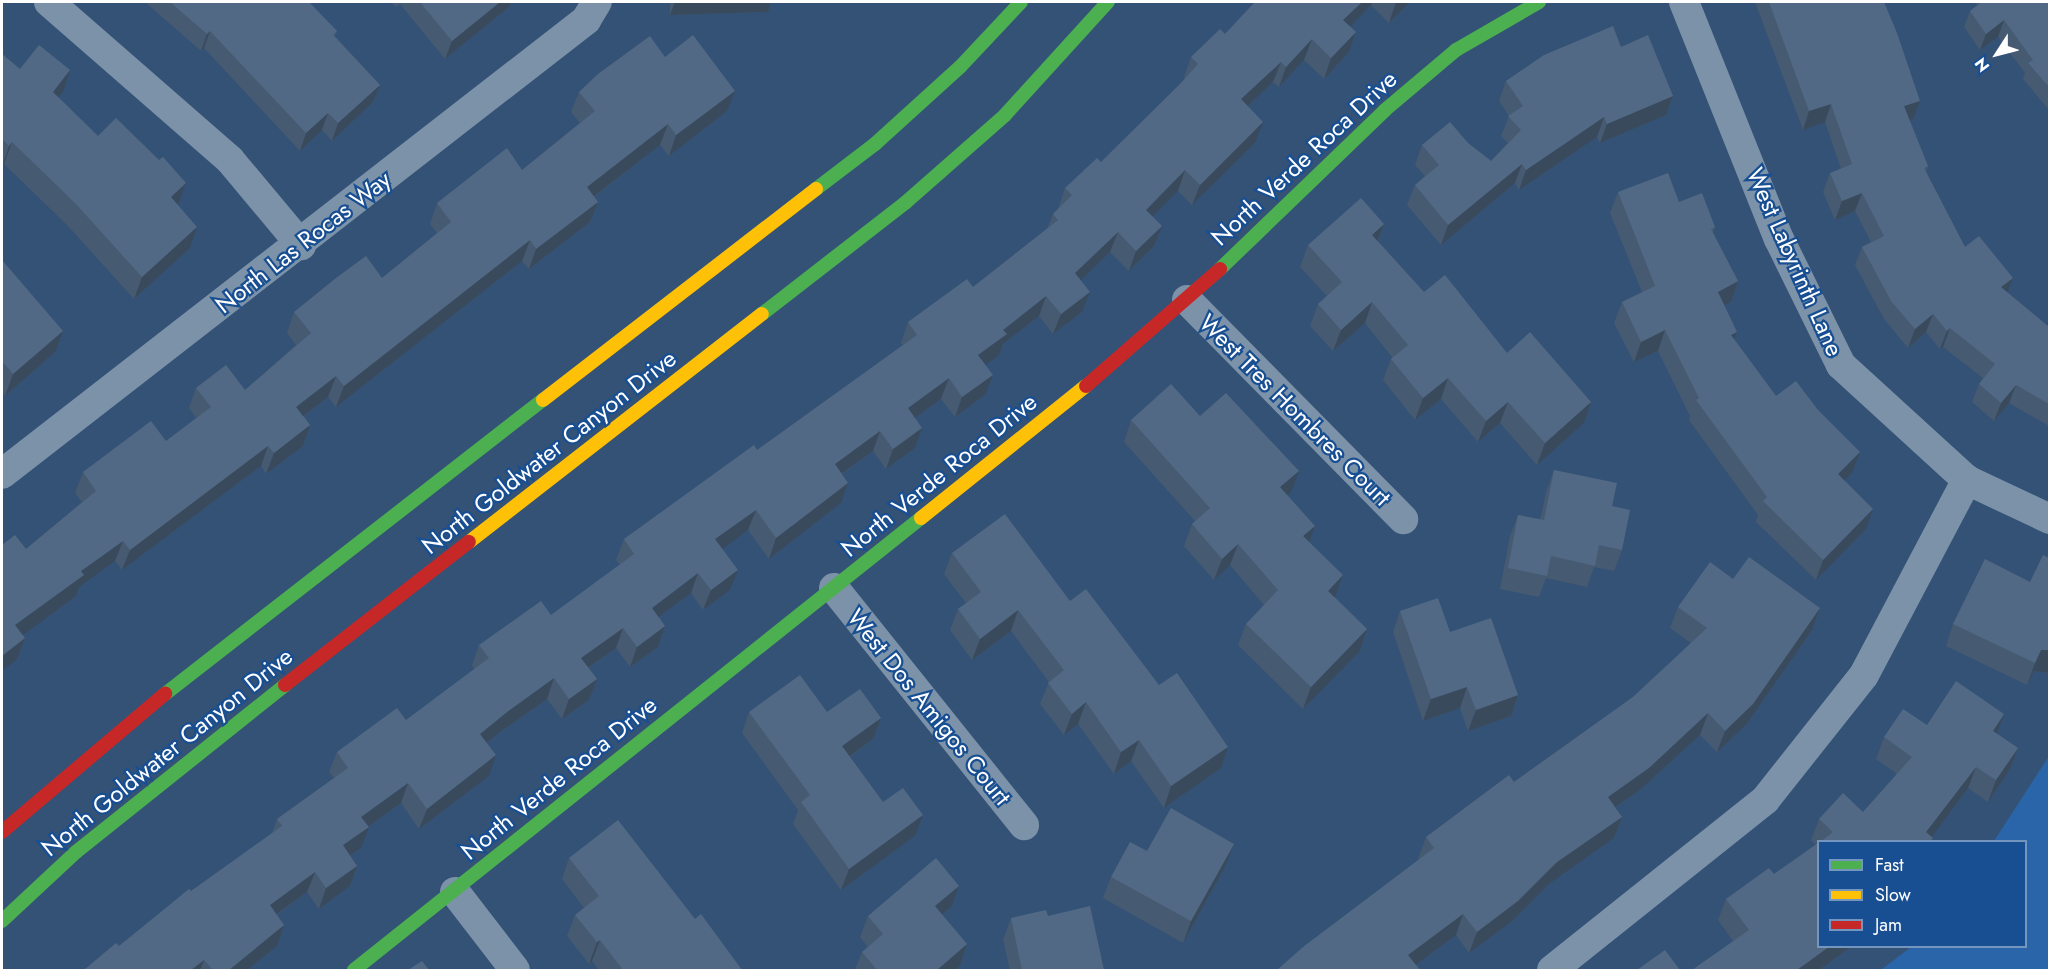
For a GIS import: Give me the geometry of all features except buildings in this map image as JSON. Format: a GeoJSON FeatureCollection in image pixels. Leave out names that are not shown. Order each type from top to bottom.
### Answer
{"type":"FeatureCollection","features":[{"type":"Feature","properties":{"kind":"street"},"geometry":{"type":"LineString","coordinates":[[49,2],[230,160],[301,245]]}},
{"type":"Feature","properties":{"kind":"street","name":"North Las Rocas Way"},"geometry":{"type":"LineString","coordinates":[[2,474],[301,245],[586,20],[597,2]]}},
{"type":"Feature","properties":{"kind":"street","name":"North Goldwater Canyon Drive"},"geometry":{"type":"LineString","coordinates":[[2,832],[33,802],[189,674],[875,144],[960,67],[1022,2]]}},
{"type":"Feature","properties":{"kind":"street","name":"North Goldwater Canyon Drive"},"geometry":{"type":"LineString","coordinates":[[2,921],[76,852],[245,716],[905,203],[1005,115],[1108,2]]}},
{"type":"Feature","properties":{"kind":"street","name":"North Verde Roca Drive"},"geometry":{"type":"LineString","coordinates":[[354,970],[455,892],[626,750],[834,588],[1100,375],[1187,300],[1385,110],[1456,50],[1539,2]]}},
{"type":"Feature","properties":{"kind":"street","name":"West Labyrinth Lane"},"geometry":{"type":"LineString","coordinates":[[1684,2],[1779,239],[1841,365],[1967,480],[2049,519]]}},
{"type":"Feature","properties":{"kind":"street","name":"West Tres Hombres Court"},"geometry":{"type":"LineString","coordinates":[[1187,300],[1403,519]]}},
{"type":"Feature","properties":{"kind":"street"},"geometry":{"type":"LineString","coordinates":[[1552,970],[1765,800],[1864,675],[1967,480]]}},
{"type":"Feature","properties":{"kind":"street","name":"West Dos Amigos Court"},"geometry":{"type":"LineString","coordinates":[[834,588],[1024,825]]}},
{"type":"Feature","properties":{"kind":"street"},"geometry":{"type":"LineString","coordinates":[[455,892],[515,970]]}},
{"type":"Feature","properties":{"kind":"shaded area"},"geometry":{"type":"Polygon","coordinates":[[[2049,756],[2049,970],[1881,970],[1910,948],[2027,948],[2027,840],[1995,840],[2049,756]]]}},
{"type":"Feature","properties":{"kind":"traffic: fast"},"geometry":{"type":"LineString","coordinates":[[816,189],[875,144],[960,67],[1021,2]]}},
{"type":"Feature","properties":{"kind":"traffic: fast"},"geometry":{"type":"LineString","coordinates":[[762,314],[905,203],[1005,115],[1108,2]]}},
{"type":"Feature","properties":{"kind":"traffic: fast"},"geometry":{"type":"LineString","coordinates":[[1220,269],[1385,110],[1456,50],[1539,2]]}},
{"type":"Feature","properties":{"kind":"traffic: fast"},"geometry":{"type":"LineString","coordinates":[[165,694],[543,400]]}},
{"type":"Feature","properties":{"kind":"traffic: fast"},"geometry":{"type":"LineString","coordinates":[[354,970],[921,518]]}},
{"type":"Feature","properties":{"kind":"traffic: fast"},"geometry":{"type":"LineString","coordinates":[[2,921],[76,852],[285,685]]}},
{"type":"Feature","properties":{"kind":"traffic: slow"},"geometry":{"type":"LineString","coordinates":[[543,400],[816,189]]}},
{"type":"Feature","properties":{"kind":"traffic: slow"},"geometry":{"type":"LineString","coordinates":[[469,542],[762,314]]}},
{"type":"Feature","properties":{"kind":"traffic: slow"},"geometry":{"type":"LineString","coordinates":[[921,518],[1086,386]]}},
{"type":"Feature","properties":{"kind":"traffic: jam"},"geometry":{"type":"LineString","coordinates":[[1086,386],[1220,269]]}},
{"type":"Feature","properties":{"kind":"traffic: jam"},"geometry":{"type":"LineString","coordinates":[[285,685],[469,542]]}},
{"type":"Feature","properties":{"kind":"traffic: jam"},"geometry":{"type":"LineString","coordinates":[[2,832],[165,694]]}}]}
